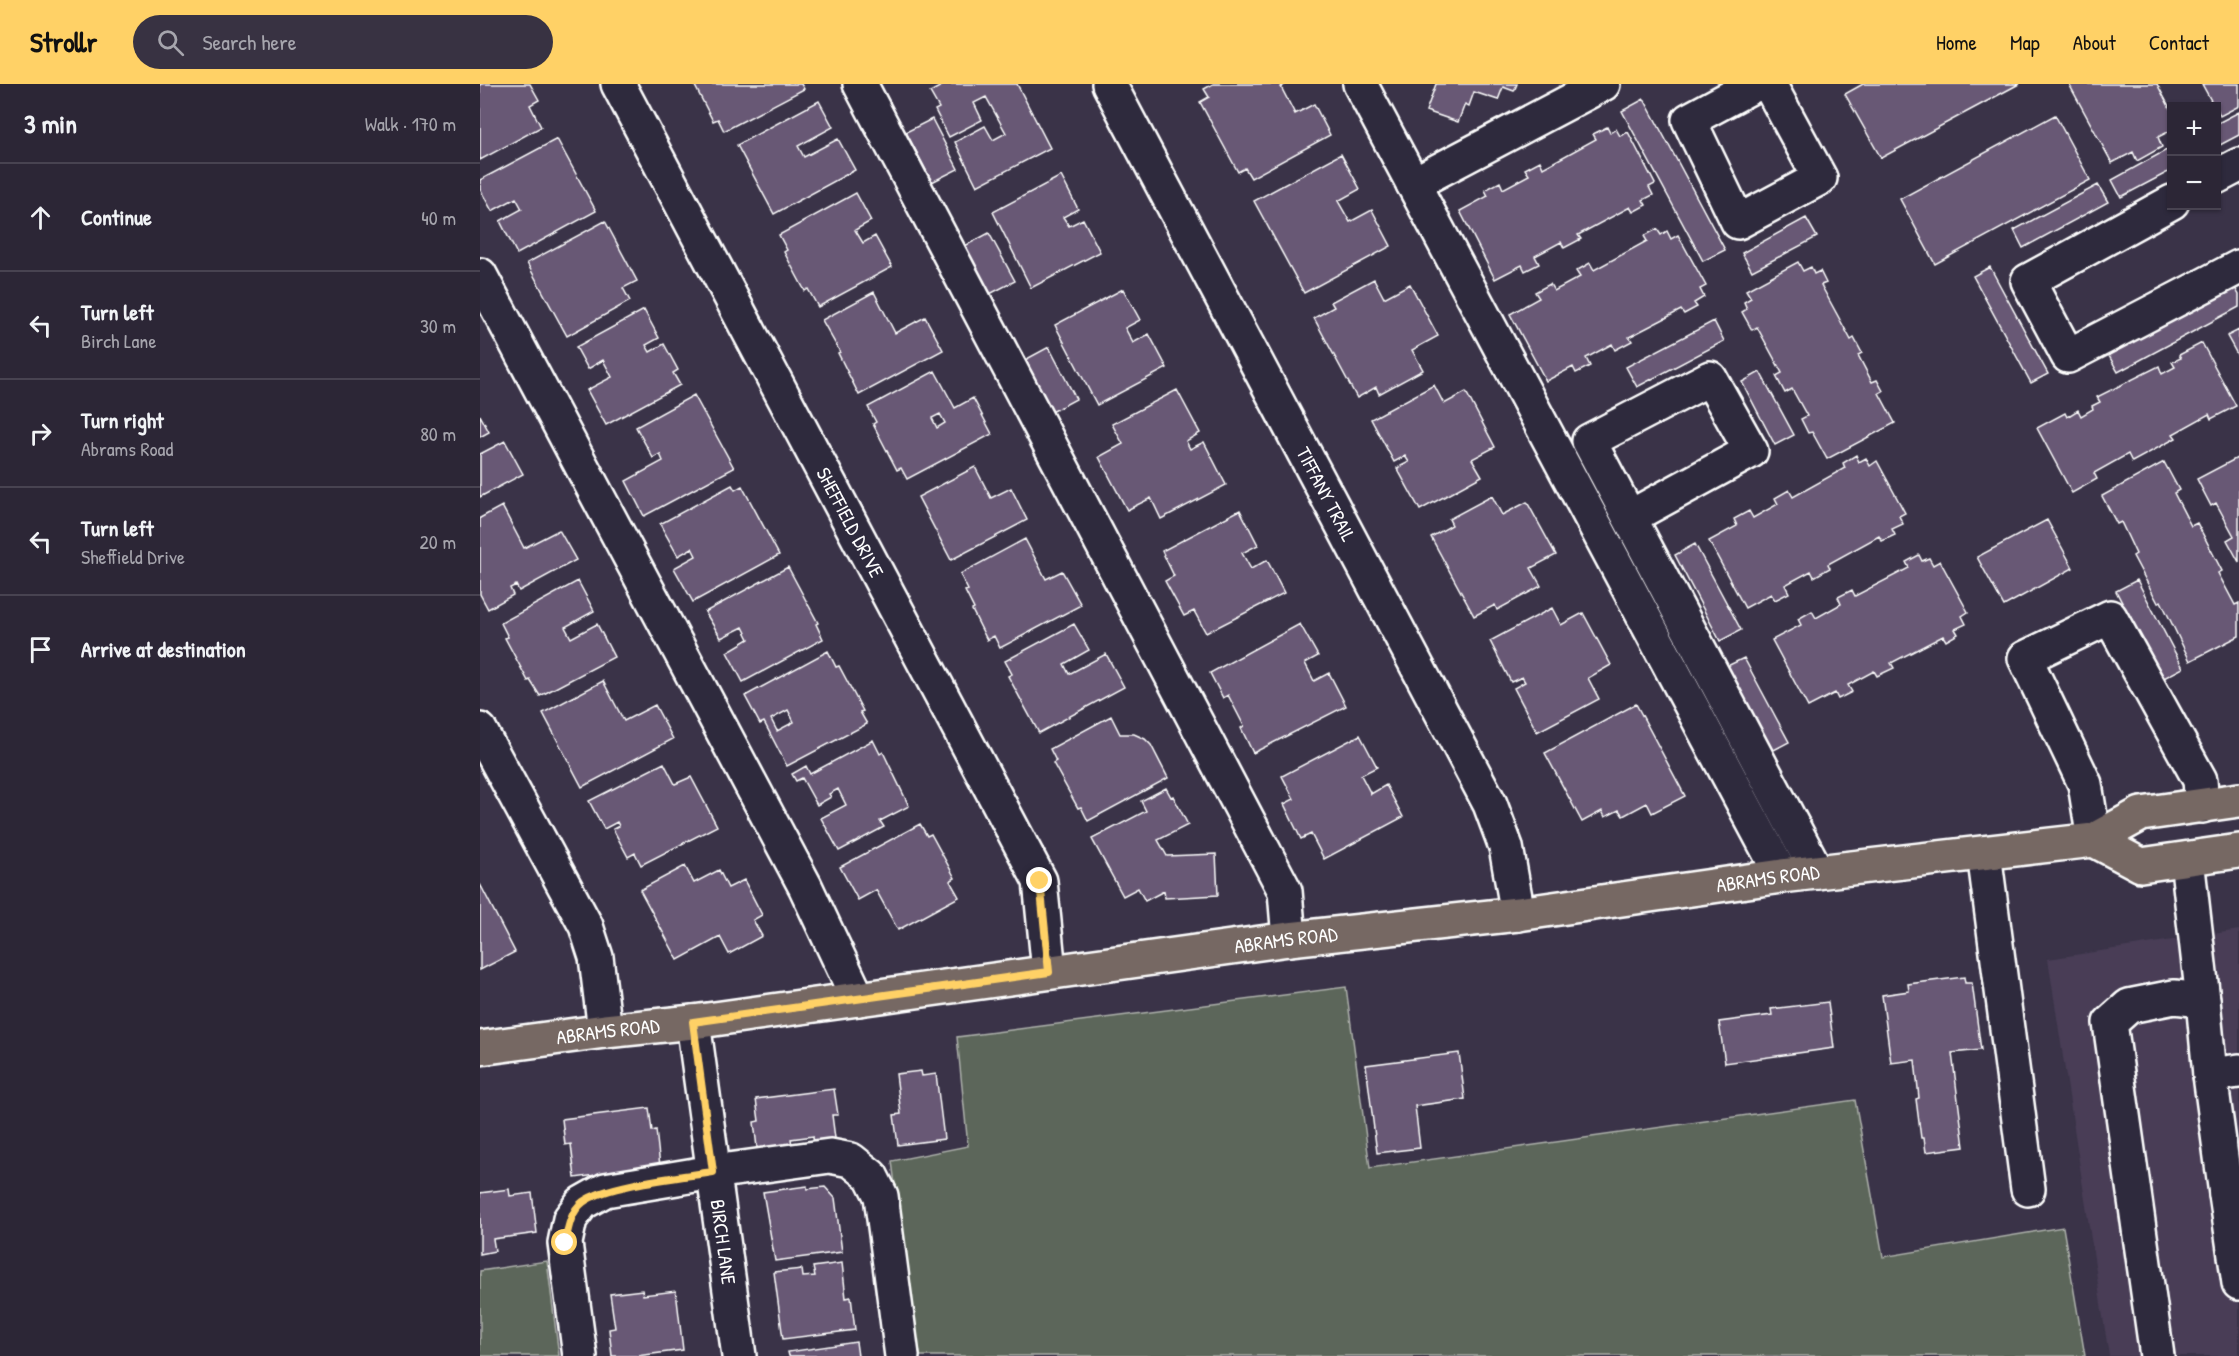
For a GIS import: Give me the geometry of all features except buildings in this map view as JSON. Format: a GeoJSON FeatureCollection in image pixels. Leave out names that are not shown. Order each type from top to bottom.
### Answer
{"type":"FeatureCollection","features":[{"type":"Feature","properties":{"kind":"main road","name":"ABRAMS ROAD"},"geometry":{"type":"LineString","coordinates":[[480,1048],[604,1031],[693,1022],[1289,939],[1518,914],[1782,876],[2094,840],[2141,814],[2239,800]]}},
{"type":"Feature","properties":{"kind":"main road"},"geometry":{"type":"LineString","coordinates":[[2094,840],[2141,866],[2239,851]]}},
{"type":"Feature","properties":{"kind":"street","name":"SHEFFIELD DRIVE"},"geometry":{"type":"LineString","coordinates":[[618,84],[1040,881],[1049,972]]}},
{"type":"Feature","properties":{"kind":"street"},"geometry":{"type":"LineString","coordinates":[[860,84],[1285,891],[1289,939]]}},
{"type":"Feature","properties":{"kind":"street","name":"TIFFANY TRAIL"},"geometry":{"type":"LineString","coordinates":[[1109,84],[1490,804],[1506,847],[1518,914]]}},
{"type":"Feature","properties":{"kind":"street"},"geometry":{"type":"LineString","coordinates":[[1360,84],[1782,876]]}},
{"type":"Feature","properties":{"kind":"street"},"geometry":{"type":"LineString","coordinates":[[1413,184],[1603,84]]}},
{"type":"Feature","properties":{"kind":"street"},"geometry":{"type":"LineString","coordinates":[[1756,84],[1689,120],[1738,222],[1820,178],[1769,84]]}},
{"type":"Feature","properties":{"kind":"street"},"geometry":{"type":"LineString","coordinates":[[2221,175],[2239,165]]}},
{"type":"Feature","properties":{"kind":"street"},"geometry":{"type":"LineString","coordinates":[[2167,205],[2028,281],[2068,357],[2239,267]]}},
{"type":"Feature","properties":{"kind":"street"},"geometry":{"type":"LineString","coordinates":[[480,275],[805,886],[858,999]]}},
{"type":"Feature","properties":{"kind":"street"},"geometry":{"type":"LineString","coordinates":[[1630,517],[1751,451],[1710,378],[1589,441],[1817,872]]}},
{"type":"Feature","properties":{"kind":"street"},"geometry":{"type":"LineString","coordinates":[[2094,840],[2085,784],[2025,658],[2110,617],[2200,780],[2202,806]]}},
{"type":"Feature","properties":{"kind":"street"},"geometry":{"type":"LineString","coordinates":[[480,730],[586,926],[596,957],[604,1031]]}},
{"type":"Feature","properties":{"kind":"street"},"geometry":{"type":"LineString","coordinates":[[1984,853],[2028,1189]]}},
{"type":"Feature","properties":{"kind":"street"},"geometry":{"type":"LineString","coordinates":[[2187,859],[2203,1000],[2225,1073],[2239,1283]]}},
{"type":"Feature","properties":{"kind":"street"},"geometry":{"type":"LineString","coordinates":[[2157,1356],[2110,1023],[2128,1006],[2174,997],[2203,1000]]}},
{"type":"Feature","properties":{"kind":"street","name":"BIRCH LANE"},"geometry":{"type":"LineString","coordinates":[[693,1022],[739,1356]]}},
{"type":"Feature","properties":{"kind":"street"},"geometry":{"type":"LineString","coordinates":[[580,1356],[565,1243],[570,1220],[582,1203],[605,1190],[830,1156],[851,1160],[871,1176],[880,1196],[902,1356]]}},
{"type":"Feature","properties":{"kind":"shaded area"},"geometry":{"type":"Polygon","coordinates":[[[2239,930],[2239,1356],[2109,1356],[2048,959],[2239,930]]]}},
{"type":"Feature","properties":{"kind":"green space"},"geometry":{"type":"Polygon","coordinates":[[[1346,987],[1370,1168],[1855,1100],[1883,1257],[2063,1227],[2085,1356],[917,1356],[892,1161],[968,1146],[957,1037],[1346,987]]]}},
{"type":"Feature","properties":{"kind":"green space"},"geometry":{"type":"Polygon","coordinates":[[[547,1261],[559,1356],[480,1356],[480,1271],[547,1261]]]}},
{"type":"Feature","properties":{"kind":"route"},"geometry":{"type":"LineString","coordinates":[[565,1243],[570,1220],[582,1203],[605,1190],[713,1172],[693,1022],[1049,972],[1040,881]]}}]}
